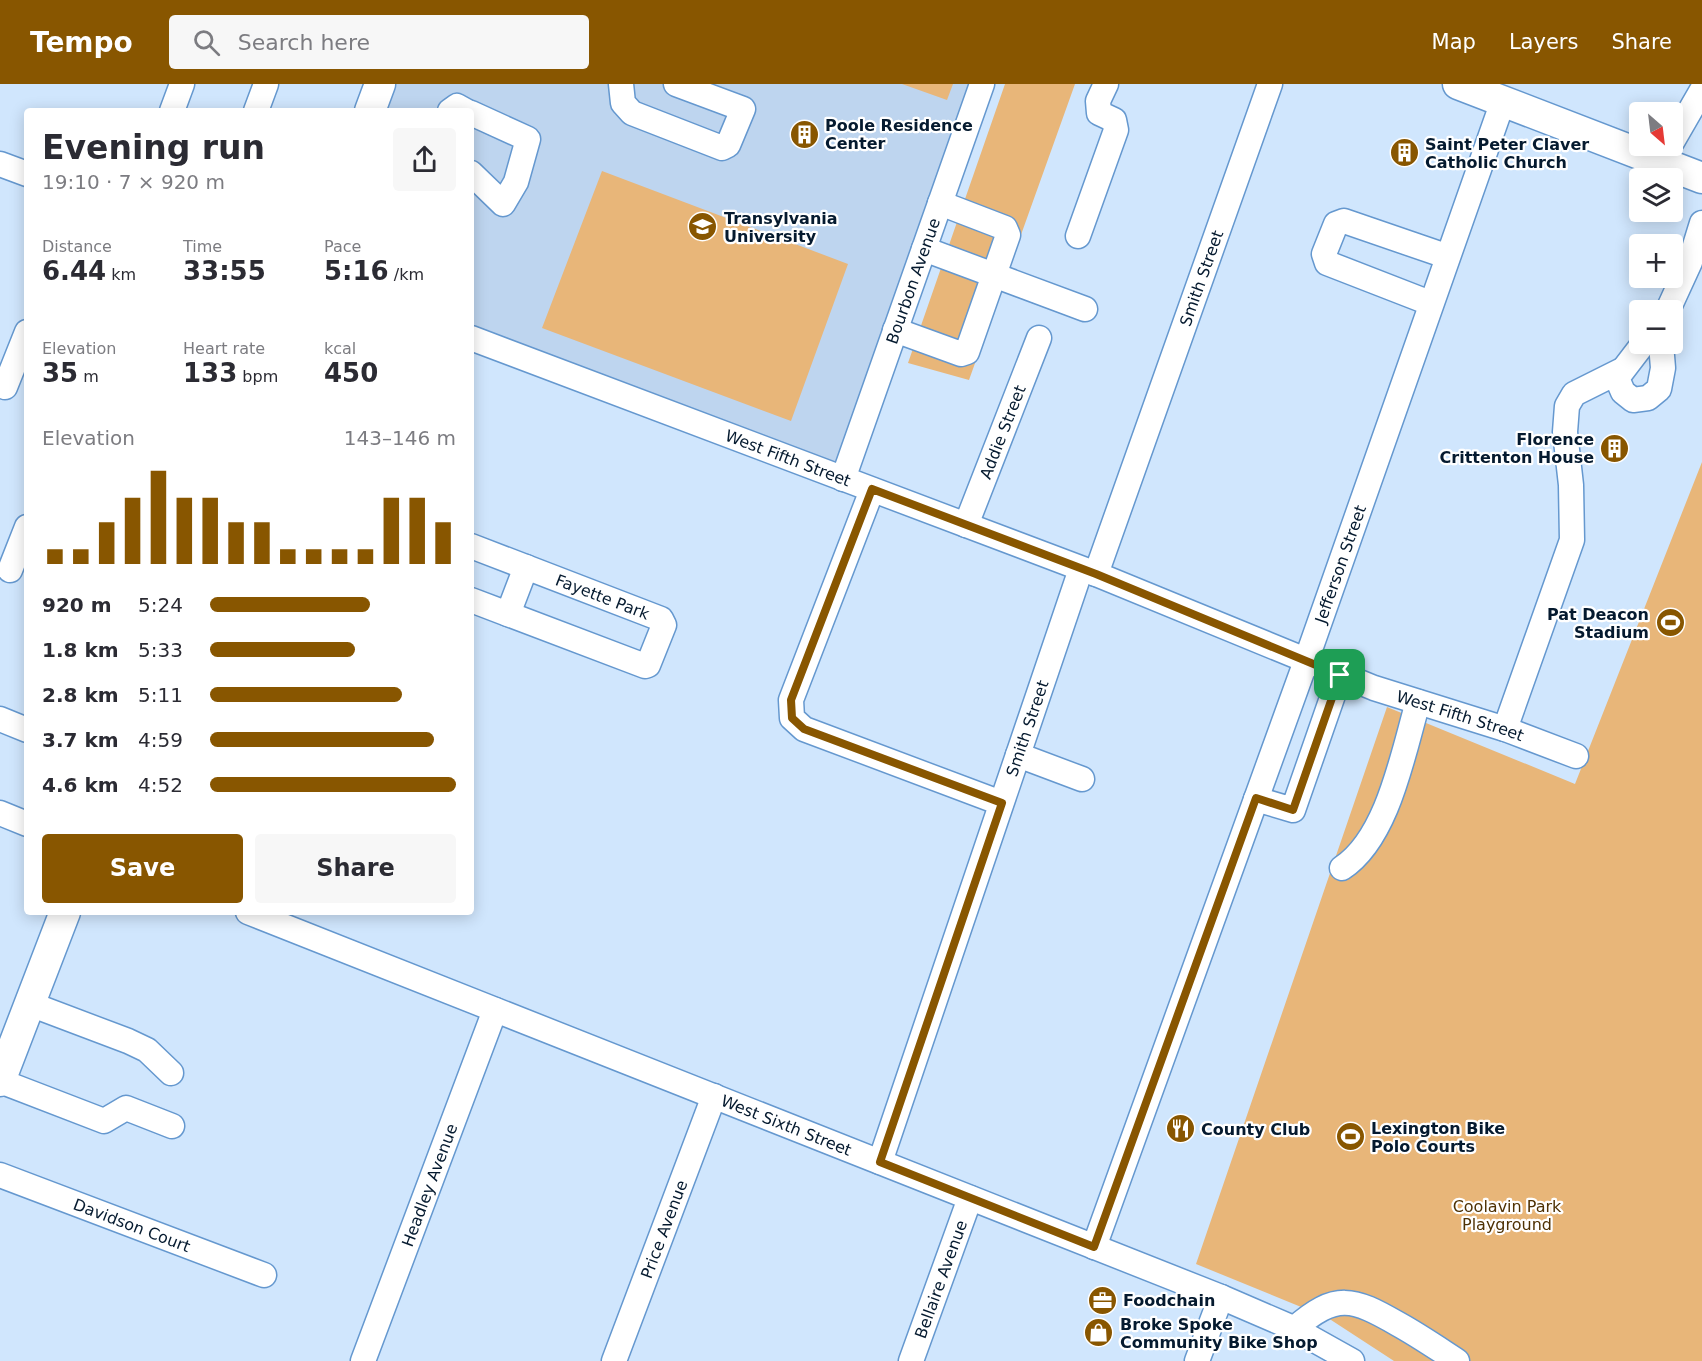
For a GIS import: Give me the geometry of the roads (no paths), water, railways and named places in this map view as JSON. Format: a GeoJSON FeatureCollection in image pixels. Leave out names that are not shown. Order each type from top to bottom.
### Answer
{"type":"FeatureCollection","features":[{"type":"Feature","properties":{"kind":"main road"},"geometry":{"type":"LineString","coordinates":[[371,108],[380,84]]}},
{"type":"Feature","properties":{"kind":"main road"},"geometry":{"type":"LineString","coordinates":[[1458,84],[1506,92],[1629,136]]}},
{"type":"Feature","properties":{"kind":"main road"},"geometry":{"type":"LineString","coordinates":[[1676,156],[1702,178]]}},
{"type":"Feature","properties":{"kind":"main road"},"geometry":{"type":"LineString","coordinates":[[0,1081],[63,915]]}},
{"type":"Feature","properties":{"kind":"street"},"geometry":{"type":"LineString","coordinates":[[173,108],[182,84]]}},
{"type":"Feature","properties":{"kind":"street"},"geometry":{"type":"LineString","coordinates":[[257,108],[266,84]]}},
{"type":"Feature","properties":{"kind":"street"},"geometry":{"type":"LineString","coordinates":[[621,84],[623,103],[632,113],[722,148],[728,145],[743,109],[676,84]]}},
{"type":"Feature","properties":{"kind":"street","name":"Bourbon Avenue"},"geometry":{"type":"LineString","coordinates":[[843,479],[982,84]]}},
{"type":"Feature","properties":{"kind":"street"},"geometry":{"type":"LineString","coordinates":[[1078,236],[1116,130],[1114,120],[1100,113],[1098,101],[1106,84]]}},
{"type":"Feature","properties":{"kind":"street","name":"Smith Street"},"geometry":{"type":"LineString","coordinates":[[880,1162],[1018,755],[1270,84]]}},
{"type":"Feature","properties":{"kind":"street"},"geometry":{"type":"LineString","coordinates":[[1683,125],[1702,90]]}},
{"type":"Feature","properties":{"kind":"street","name":"Jefferson Street"},"geometry":{"type":"LineString","coordinates":[[1094,1247],[1306,661],[1446,256],[1506,92]]}},
{"type":"Feature","properties":{"kind":"street"},"geometry":{"type":"LineString","coordinates":[[474,116],[528,139],[516,182],[503,204],[474,176]]}},
{"type":"Feature","properties":{"kind":"street"},"geometry":{"type":"LineString","coordinates":[[0,166],[24,173]]}},
{"type":"Feature","properties":{"kind":"street"},"geometry":{"type":"LineString","coordinates":[[895,330],[961,354],[967,352],[1008,235],[1005,228],[940,204]]}},
{"type":"Feature","properties":{"kind":"street"},"geometry":{"type":"LineString","coordinates":[[1431,303],[1327,263],[1324,254],[1336,224],[1344,220],[1446,256]]}},
{"type":"Feature","properties":{"kind":"street"},"geometry":{"type":"LineString","coordinates":[[1673,300],[1690,262],[1702,223]]}},
{"type":"Feature","properties":{"kind":"street"},"geometry":{"type":"LineString","coordinates":[[924,249],[1085,309]]}},
{"type":"Feature","properties":{"kind":"street","name":"Addie Street"},"geometry":{"type":"LineString","coordinates":[[966,525],[1039,338]]}},
{"type":"Feature","properties":{"kind":"street","name":"West Fifth Street"},"geometry":{"type":"LineString","coordinates":[[474,339],[1088,572],[1340,675],[1505,729],[1576,756]]}},
{"type":"Feature","properties":{"kind":"street"},"geometry":{"type":"LineString","coordinates":[[5,387],[15,343]]}},
{"type":"Feature","properties":{"kind":"street"},"geometry":{"type":"LineString","coordinates":[[1634,354],[1617,378],[1619,386],[1627,397],[1641,400],[1653,394],[1661,382],[1661,354]]}},
{"type":"Feature","properties":{"kind":"street"},"geometry":{"type":"LineString","coordinates":[[1505,729],[1572,540],[1573,522],[1565,432],[1567,406],[1575,394],[1620,371]]}},
{"type":"Feature","properties":{"kind":"street"},"geometry":{"type":"LineString","coordinates":[[872,489],[791,700],[790,709],[797,724],[804,729],[1002,803]]}},
{"type":"Feature","properties":{"kind":"street"},"geometry":{"type":"LineString","coordinates":[[10,570],[24,535]]}},
{"type":"Feature","properties":{"kind":"street","name":"Fayette Park"},"geometry":{"type":"LineString","coordinates":[[474,547],[661,619],[664,625],[648,665],[645,666],[474,601]]}},
{"type":"Feature","properties":{"kind":"street"},"geometry":{"type":"LineString","coordinates":[[508,614],[526,567]]}},
{"type":"Feature","properties":{"kind":"street"},"geometry":{"type":"LineString","coordinates":[[1256,798],[1293,810],[1340,675]]}},
{"type":"Feature","properties":{"kind":"street"},"geometry":{"type":"LineString","coordinates":[[1342,868],[1353,861],[1371,839],[1392,790],[1418,702]]}},
{"type":"Feature","properties":{"kind":"street"},"geometry":{"type":"LineString","coordinates":[[0,719],[24,729]]}},
{"type":"Feature","properties":{"kind":"street"},"geometry":{"type":"LineString","coordinates":[[1018,755],[1082,779]]}},
{"type":"Feature","properties":{"kind":"street"},"geometry":{"type":"LineString","coordinates":[[0,813],[24,823]]}},
{"type":"Feature","properties":{"kind":"street","name":"West Sixth Street"},"geometry":{"type":"LineString","coordinates":[[256,915],[1221,1297],[1294,1329],[1352,1361]]}},
{"type":"Feature","properties":{"kind":"street"},"geometry":{"type":"LineString","coordinates":[[30,1004],[147,1050],[171,1073]]}},
{"type":"Feature","properties":{"kind":"street","name":"Headley Avenue"},"geometry":{"type":"LineString","coordinates":[[363,1361],[495,1010]]}},
{"type":"Feature","properties":{"kind":"street"},"geometry":{"type":"LineString","coordinates":[[0,1081],[104,1121],[126,1108],[172,1126]]}},
{"type":"Feature","properties":{"kind":"street","name":"Price Avenue"},"geometry":{"type":"LineString","coordinates":[[614,1361],[714,1096]]}},
{"type":"Feature","properties":{"kind":"street","name":"Davidson Court"},"geometry":{"type":"LineString","coordinates":[[0,1175],[264,1275]]}},
{"type":"Feature","properties":{"kind":"street","name":"Bellaire Avenue"},"geometry":{"type":"LineString","coordinates":[[911,1361],[970,1198]]}},
{"type":"Feature","properties":{"kind":"street"},"geometry":{"type":"LineString","coordinates":[[1197,1361],[1221,1297]]}},
{"type":"Feature","properties":{"kind":"street"},"geometry":{"type":"LineString","coordinates":[[1294,1329],[1327,1306],[1357,1302],[1429,1342],[1457,1361]]}},
{"type":"Feature","properties":{"kind":"place","name":"Poole Residence Center"},"geometry":{"type":"Point","coordinates":[804,134]}},
{"type":"Feature","properties":{"kind":"place","name":"Saint Peter Claver Catholic Church"},"geometry":{"type":"Point","coordinates":[1404,153]}},
{"type":"Feature","properties":{"kind":"place","name":"Transylvania University"},"geometry":{"type":"Point","coordinates":[703,227]}},
{"type":"Feature","properties":{"kind":"place","name":"Florence Crittenton House"},"geometry":{"type":"Point","coordinates":[1615,448]}},
{"type":"Feature","properties":{"kind":"place","name":"Pat Deacon Stadium"},"geometry":{"type":"Point","coordinates":[1670,623]}},
{"type":"Feature","properties":{"kind":"place","name":"County Club"},"geometry":{"type":"Point","coordinates":[1180,1129]}},
{"type":"Feature","properties":{"kind":"place","name":"Lexington Bike Polo Courts"},"geometry":{"type":"Point","coordinates":[1350,1137]}},
{"type":"Feature","properties":{"kind":"place","name":"Foodchain"},"geometry":{"type":"Point","coordinates":[1102,1300]}},
{"type":"Feature","properties":{"kind":"place","name":"Broke Spoke Community Bike Shop"},"geometry":{"type":"Point","coordinates":[1099,1333]}},
{"type":"Feature","properties":{"kind":"park label","name":"Coolavin Park Playground"},"geometry":{"type":"Point","coordinates":[1507,1215]}}]}
